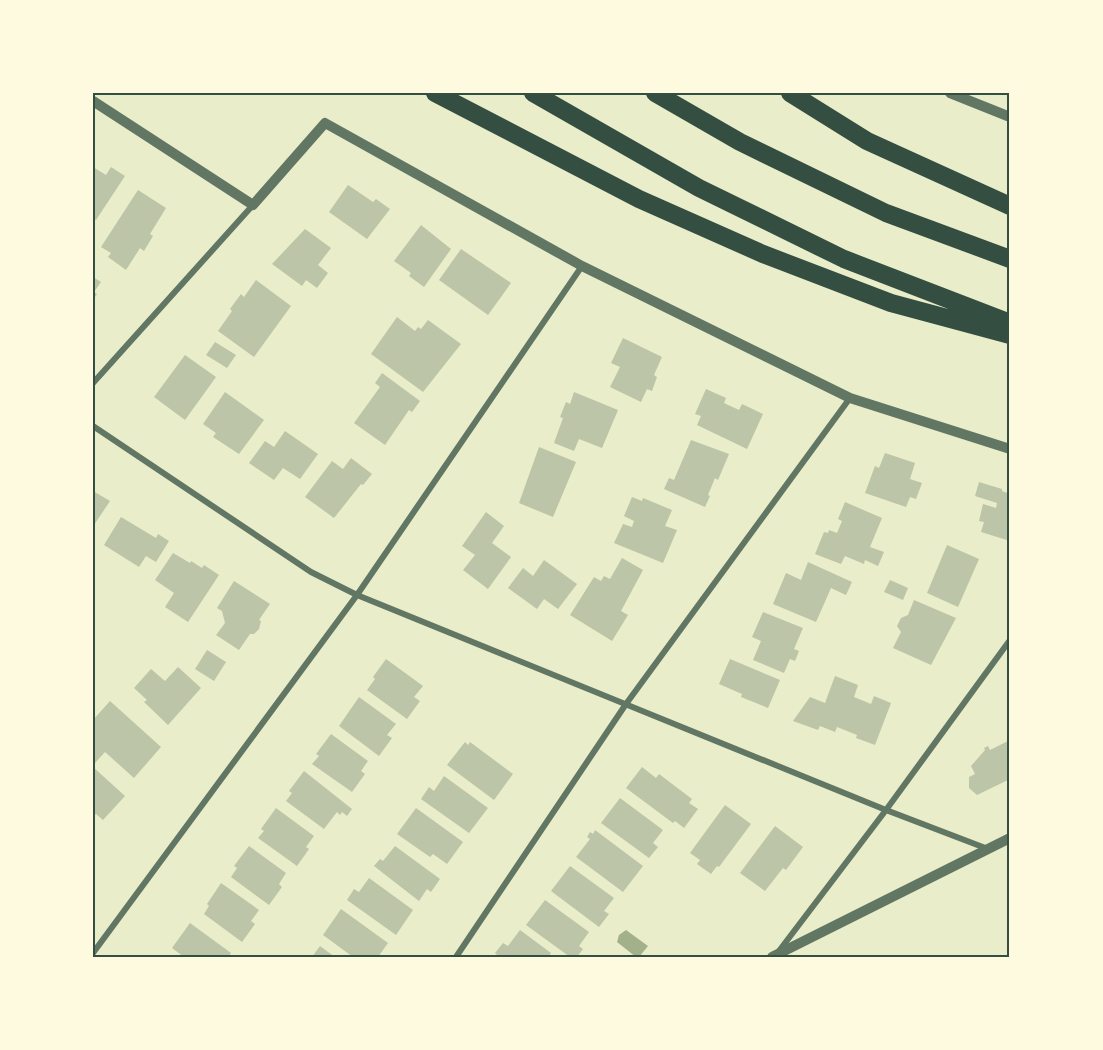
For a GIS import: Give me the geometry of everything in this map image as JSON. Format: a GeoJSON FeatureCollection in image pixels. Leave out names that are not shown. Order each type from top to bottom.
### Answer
{"type":"FeatureCollection","features":[{"type":"Feature","properties":{"kind":"highway"},"geometry":{"type":"LineString","coordinates":[[435,93],[639,199],[764,254],[891,303],[1010,335]]}},
{"type":"Feature","properties":{"kind":"highway"},"geometry":{"type":"LineString","coordinates":[[533,93],[699,188],[844,259],[1010,323]]}},
{"type":"Feature","properties":{"kind":"highway"},"geometry":{"type":"LineString","coordinates":[[655,93],[740,142],[886,213],[1010,259]]}},
{"type":"Feature","properties":{"kind":"highway"},"geometry":{"type":"LineString","coordinates":[[790,93],[867,141],[1010,206]]}},
{"type":"Feature","properties":{"kind":"street"},"geometry":{"type":"LineString","coordinates":[[950,93],[1010,117]]}},
{"type":"Feature","properties":{"kind":"street"},"geometry":{"type":"LineString","coordinates":[[93,101],[253,205]]}},
{"type":"Feature","properties":{"kind":"street"},"geometry":{"type":"LineString","coordinates":[[93,383],[325,123],[582,266],[850,398],[1010,449]]}},
{"type":"Feature","properties":{"kind":"street"},"geometry":{"type":"LineString","coordinates":[[93,953],[357,595],[582,266]]}},
{"type":"Feature","properties":{"kind":"street"},"geometry":{"type":"LineString","coordinates":[[456,957],[627,704],[850,398]]}},
{"type":"Feature","properties":{"kind":"street"},"geometry":{"type":"LineString","coordinates":[[93,426],[311,572],[357,595],[886,810],[988,849]]}},
{"type":"Feature","properties":{"kind":"street"},"geometry":{"type":"LineString","coordinates":[[773,957],[886,810],[1010,640]]}},
{"type":"Feature","properties":{"kind":"street"},"geometry":{"type":"LineString","coordinates":[[773,957],[1010,838]]}},
{"type":"Feature","properties":{"kind":"shaded area"},"geometry":{"type":"Polygon","coordinates":[[[626,930],[648,946],[639,957],[617,942],[619,935],[626,930]]]}},
{"type":"Feature","properties":{"kind":"building"},"geometry":{"type":"Polygon","coordinates":[[[93,167],[106,175],[111,167],[125,176],[96,220],[93,218],[93,167]]]}},
{"type":"Feature","properties":{"kind":"building"},"geometry":{"type":"Polygon","coordinates":[[[348,185],[373,202],[376,199],[390,209],[367,239],[329,212],[348,185]]]}},
{"type":"Feature","properties":{"kind":"building"},"geometry":{"type":"Polygon","coordinates":[[[138,190],[166,208],[150,234],[153,236],[144,251],[140,248],[126,270],[108,257],[111,253],[101,247],[138,190]]]}},
{"type":"Feature","properties":{"kind":"building"},"geometry":{"type":"Polygon","coordinates":[[[421,225],[451,249],[424,287],[409,276],[411,273],[394,261],[421,225]]]}},
{"type":"Feature","properties":{"kind":"building"},"geometry":{"type":"Polygon","coordinates":[[[305,229],[331,248],[318,265],[328,273],[317,288],[306,280],[302,286],[272,264],[305,229]]]}},
{"type":"Feature","properties":{"kind":"building"},"geometry":{"type":"Polygon","coordinates":[[[461,249],[511,283],[488,315],[439,280],[461,249]]]}},
{"type":"Feature","properties":{"kind":"building"},"geometry":{"type":"Polygon","coordinates":[[[93,277],[101,282],[94,292],[97,294],[93,300],[93,277]]]}},
{"type":"Feature","properties":{"kind":"building"},"geometry":{"type":"Polygon","coordinates":[[[256,280],[291,306],[254,357],[218,331],[241,294],[244,297],[256,280]]]}},
{"type":"Feature","properties":{"kind":"building"},"geometry":{"type":"Polygon","coordinates":[[[397,317],[415,331],[418,327],[421,329],[428,320],[461,344],[423,392],[371,354],[397,317]]]}},
{"type":"Feature","properties":{"kind":"building"},"geometry":{"type":"Polygon","coordinates":[[[623,338],[662,357],[654,375],[657,377],[652,391],[647,389],[641,402],[610,387],[620,367],[611,363],[623,338]]]}},
{"type":"Feature","properties":{"kind":"building"},"geometry":{"type":"Polygon","coordinates":[[[215,342],[236,355],[227,368],[206,355],[215,342]]]}},
{"type":"Feature","properties":{"kind":"building"},"geometry":{"type":"Polygon","coordinates":[[[185,355],[216,377],[185,420],[154,397],[185,355]]]}},
{"type":"Feature","properties":{"kind":"building"},"geometry":{"type":"Polygon","coordinates":[[[382,373],[420,401],[412,412],[409,410],[385,445],[354,423],[380,387],[375,383],[382,373]]]}},
{"type":"Feature","properties":{"kind":"building"},"geometry":{"type":"Polygon","coordinates":[[[706,389],[726,398],[724,403],[739,410],[742,404],[763,414],[747,449],[697,425],[701,416],[695,414],[706,389]]]}},
{"type":"Feature","properties":{"kind":"building"},"geometry":{"type":"Polygon","coordinates":[[[225,392],[264,420],[239,454],[213,437],[216,433],[203,424],[225,392]]]}},
{"type":"Feature","properties":{"kind":"building"},"geometry":{"type":"Polygon","coordinates":[[[574,392],[618,410],[602,448],[579,439],[574,451],[554,443],[563,418],[560,417],[566,402],[570,404],[574,392]]]}},
{"type":"Feature","properties":{"kind":"building"},"geometry":{"type":"Polygon","coordinates":[[[285,431],[318,454],[300,479],[283,468],[274,480],[249,463],[265,441],[274,447],[285,431]]]}},
{"type":"Feature","properties":{"kind":"building"},"geometry":{"type":"Polygon","coordinates":[[[691,440],[729,454],[718,480],[715,478],[705,507],[664,489],[669,478],[674,480],[691,440]]]}},
{"type":"Feature","properties":{"kind":"building"},"geometry":{"type":"Polygon","coordinates":[[[539,447],[576,462],[553,517],[519,503],[539,447]]]}},
{"type":"Feature","properties":{"kind":"building"},"geometry":{"type":"Polygon","coordinates":[[[885,453],[915,463],[910,479],[922,483],[916,499],[910,497],[906,507],[865,493],[875,466],[879,468],[885,453]]]}},
{"type":"Feature","properties":{"kind":"building"},"geometry":{"type":"Polygon","coordinates":[[[351,458],[372,474],[334,518],[305,497],[332,461],[343,469],[351,458]]]}},
{"type":"Feature","properties":{"kind":"building"},"geometry":{"type":"Polygon","coordinates":[[[979,482],[1010,494],[1010,541],[981,532],[984,522],[979,521],[983,504],[996,508],[997,503],[975,496],[979,482]]]}},
{"type":"Feature","properties":{"kind":"building"},"geometry":{"type":"Polygon","coordinates":[[[93,491],[110,501],[94,525],[93,524],[93,491]]]}},
{"type":"Feature","properties":{"kind":"building"},"geometry":{"type":"Polygon","coordinates":[[[632,497],[642,501],[643,498],[672,510],[665,526],[677,530],[663,563],[614,543],[623,524],[632,527],[634,521],[624,516],[632,497]]]}},
{"type":"Feature","properties":{"kind":"building"},"geometry":{"type":"Polygon","coordinates":[[[845,502],[882,518],[870,547],[884,552],[878,566],[865,560],[864,564],[845,556],[841,564],[815,554],[824,532],[828,533],[829,530],[837,533],[842,521],[838,519],[845,502]]]}},
{"type":"Feature","properties":{"kind":"building"},"geometry":{"type":"Polygon","coordinates":[[[486,512],[504,526],[492,543],[511,557],[488,589],[463,570],[475,555],[462,546],[486,512]]]}},
{"type":"Feature","properties":{"kind":"building"},"geometry":{"type":"Polygon","coordinates":[[[121,517],[156,538],[158,534],[169,541],[156,562],[146,556],[139,567],[104,545],[121,517]]]}},
{"type":"Feature","properties":{"kind":"building"},"geometry":{"type":"Polygon","coordinates":[[[947,545],[979,559],[958,607],[927,593],[947,545]]]}},
{"type":"Feature","properties":{"kind":"building"},"geometry":{"type":"Polygon","coordinates":[[[173,553],[202,568],[204,565],[219,575],[188,622],[165,607],[174,593],[155,580],[173,553]]]}},
{"type":"Feature","properties":{"kind":"building"},"geometry":{"type":"Polygon","coordinates":[[[622,558],[643,570],[621,611],[628,615],[612,641],[570,615],[594,577],[601,581],[604,576],[610,579],[622,558]]]}},
{"type":"Feature","properties":{"kind":"building"},"geometry":{"type":"Polygon","coordinates":[[[544,560],[577,584],[558,609],[544,599],[537,609],[508,588],[523,568],[533,576],[544,560]]]}},
{"type":"Feature","properties":{"kind":"building"},"geometry":{"type":"Polygon","coordinates":[[[808,562],[852,582],[846,595],[831,588],[816,622],[773,604],[786,573],[801,580],[808,562]]]}},
{"type":"Feature","properties":{"kind":"building"},"geometry":{"type":"Polygon","coordinates":[[[890,580],[908,588],[903,600],[884,592],[890,580]]]}},
{"type":"Feature","properties":{"kind":"building"},"geometry":{"type":"Polygon","coordinates":[[[234,581],[270,604],[259,620],[261,621],[259,629],[254,634],[250,634],[239,650],[216,635],[225,623],[222,611],[217,608],[234,581]]]}},
{"type":"Feature","properties":{"kind":"building"},"geometry":{"type":"Polygon","coordinates":[[[914,600],[956,618],[931,665],[893,648],[901,632],[897,626],[901,618],[908,615],[914,600]]]}},
{"type":"Feature","properties":{"kind":"building"},"geometry":{"type":"Polygon","coordinates":[[[763,612],[803,628],[794,649],[799,651],[795,661],[790,659],[784,673],[753,660],[761,641],[752,637],[763,612]]]}},
{"type":"Feature","properties":{"kind":"building"},"geometry":{"type":"Polygon","coordinates":[[[207,650],[226,662],[214,681],[195,669],[207,650]]]}},
{"type":"Feature","properties":{"kind":"building"},"geometry":{"type":"Polygon","coordinates":[[[386,659],[423,686],[414,697],[420,701],[407,719],[367,690],[386,659]]]}},
{"type":"Feature","properties":{"kind":"building"},"geometry":{"type":"Polygon","coordinates":[[[730,659],[780,680],[768,708],[741,697],[742,694],[719,684],[730,659]]]}},
{"type":"Feature","properties":{"kind":"building"},"geometry":{"type":"Polygon","coordinates":[[[178,667],[201,688],[168,725],[144,702],[147,700],[134,688],[151,669],[165,681],[178,667]]]}},
{"type":"Feature","properties":{"kind":"building"},"geometry":{"type":"Polygon","coordinates":[[[835,676],[858,685],[854,697],[871,704],[874,696],[891,703],[875,745],[856,738],[857,735],[837,727],[835,732],[820,726],[818,730],[793,721],[810,697],[825,703],[835,676]]]}},
{"type":"Feature","properties":{"kind":"building"},"geometry":{"type":"Polygon","coordinates":[[[359,697],[396,724],[387,735],[392,738],[379,756],[339,726],[359,697]]]}},
{"type":"Feature","properties":{"kind":"building"},"geometry":{"type":"Polygon","coordinates":[[[110,701],[161,747],[134,778],[105,752],[95,763],[93,761],[93,720],[110,701]]]}},
{"type":"Feature","properties":{"kind":"building"},"geometry":{"type":"Polygon","coordinates":[[[331,734],[368,761],[361,771],[365,774],[352,792],[312,764],[319,756],[316,754],[331,734]]]}},
{"type":"Feature","properties":{"kind":"building"},"geometry":{"type":"Polygon","coordinates":[[[1010,740],[1010,779],[977,795],[969,788],[969,777],[975,774],[971,766],[985,750],[984,748],[988,746],[990,750],[1010,740]]]}},
{"type":"Feature","properties":{"kind":"building"},"geometry":{"type":"Polygon","coordinates":[[[465,742],[468,745],[470,742],[513,774],[494,800],[447,765],[465,742]]]}},
{"type":"Feature","properties":{"kind":"building"},"geometry":{"type":"Polygon","coordinates":[[[93,767],[125,796],[103,820],[96,814],[93,817],[93,767]]]}},
{"type":"Feature","properties":{"kind":"building"},"geometry":{"type":"Polygon","coordinates":[[[642,767],[656,778],[659,774],[692,799],[689,803],[698,809],[684,828],[675,821],[673,823],[626,788],[642,767]]]}},
{"type":"Feature","properties":{"kind":"building"},"geometry":{"type":"Polygon","coordinates":[[[304,771],[352,809],[347,816],[342,812],[340,815],[337,812],[324,829],[286,801],[292,793],[289,791],[304,771]]]}},
{"type":"Feature","properties":{"kind":"building"},"geometry":{"type":"Polygon","coordinates":[[[444,776],[488,808],[469,833],[421,799],[429,787],[434,791],[444,776]]]}},
{"type":"Feature","properties":{"kind":"building"},"geometry":{"type":"Polygon","coordinates":[[[620,798],[663,830],[653,843],[658,847],[649,858],[601,823],[620,798]]]}},
{"type":"Feature","properties":{"kind":"building"},"geometry":{"type":"Polygon","coordinates":[[[725,805],[751,824],[719,867],[717,866],[711,874],[697,864],[700,860],[690,853],[725,805]]]}},
{"type":"Feature","properties":{"kind":"building"},"geometry":{"type":"Polygon","coordinates":[[[276,808],[314,836],[306,847],[309,849],[297,866],[258,838],[264,831],[261,829],[276,808]]]}},
{"type":"Feature","properties":{"kind":"building"},"geometry":{"type":"Polygon","coordinates":[[[416,808],[463,842],[447,864],[433,854],[430,857],[397,834],[416,808]]]}},
{"type":"Feature","properties":{"kind":"building"},"geometry":{"type":"Polygon","coordinates":[[[775,826],[803,847],[786,870],[783,868],[765,891],[740,873],[775,826]]]}},
{"type":"Feature","properties":{"kind":"building"},"geometry":{"type":"Polygon","coordinates":[[[595,830],[643,866],[623,892],[576,857],[590,839],[587,837],[590,832],[593,834],[595,830]]]}},
{"type":"Feature","properties":{"kind":"building"},"geometry":{"type":"Polygon","coordinates":[[[249,846],[286,873],[279,884],[282,887],[269,905],[231,877],[237,868],[234,866],[249,846]]]}},
{"type":"Feature","properties":{"kind":"building"},"geometry":{"type":"Polygon","coordinates":[[[395,846],[440,879],[431,892],[427,889],[419,901],[374,866],[380,859],[383,861],[395,846]]]}},
{"type":"Feature","properties":{"kind":"building"},"geometry":{"type":"Polygon","coordinates":[[[570,866],[614,898],[604,911],[609,914],[599,927],[551,891],[570,866]]]}},
{"type":"Feature","properties":{"kind":"building"},"geometry":{"type":"Polygon","coordinates":[[[369,878],[413,910],[396,935],[347,900],[354,889],[359,892],[369,878]]]}},
{"type":"Feature","properties":{"kind":"building"},"geometry":{"type":"Polygon","coordinates":[[[221,883],[259,910],[251,921],[255,924],[242,942],[204,914],[209,906],[207,904],[221,883]]]}},
{"type":"Feature","properties":{"kind":"building"},"geometry":{"type":"Polygon","coordinates":[[[545,900],[589,932],[579,946],[583,949],[577,957],[570,957],[526,925],[545,900]]]}},
{"type":"Feature","properties":{"kind":"building"},"geometry":{"type":"Polygon","coordinates":[[[341,909],[388,943],[378,957],[358,955],[353,957],[323,935],[341,909]]]}},
{"type":"Feature","properties":{"kind":"building"},"geometry":{"type":"Polygon","coordinates":[[[190,923],[231,953],[228,957],[184,957],[172,948],[190,923]]]}},
{"type":"Feature","properties":{"kind":"building"},"geometry":{"type":"Polygon","coordinates":[[[520,930],[551,953],[548,957],[499,957],[495,953],[503,943],[508,946],[520,930]]]}},
{"type":"Feature","properties":{"kind":"building"},"geometry":{"type":"Polygon","coordinates":[[[320,946],[335,957],[312,957],[320,946]]]}}]}
